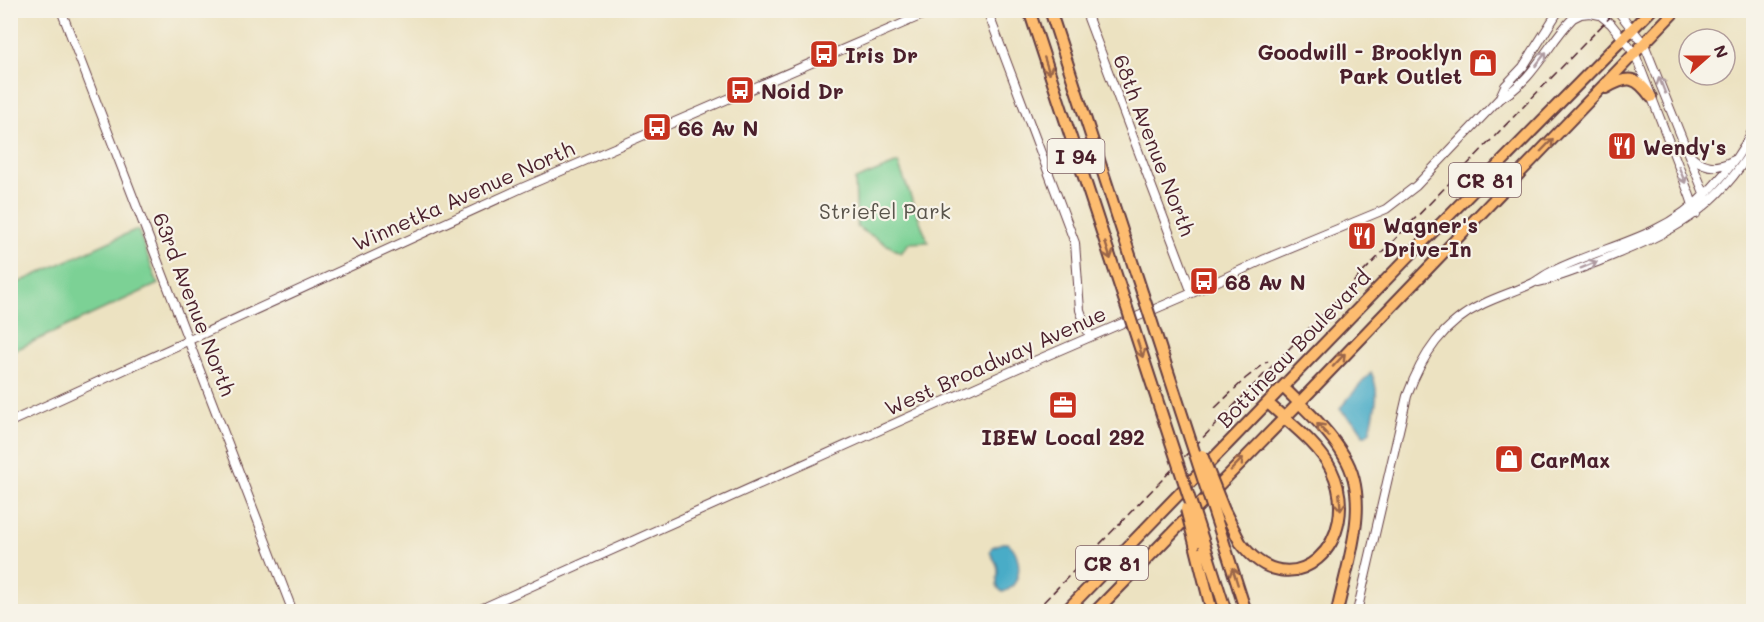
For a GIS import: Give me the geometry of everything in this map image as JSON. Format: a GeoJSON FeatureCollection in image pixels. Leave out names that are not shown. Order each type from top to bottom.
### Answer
{"type":"FeatureCollection","features":[{"type":"Feature","properties":{"kind":"highway","name":"I 94"},"geometry":{"type":"LineString","coordinates":[[1029,10],[1125,302],[1200,545]]}},
{"type":"Feature","properties":{"kind":"highway","name":"I 94"},"geometry":{"type":"LineString","coordinates":[[1050,10],[1246,612]]}},
{"type":"Feature","properties":{"kind":"highway","name":"Bottineau Boulevard"},"geometry":{"type":"LineString","coordinates":[[1065,612],[1651,10]]}},
{"type":"Feature","properties":{"kind":"highway","name":"Bottineau Boulevard"},"geometry":{"type":"LineString","coordinates":[[1095,612],[1676,10]]}},
{"type":"Feature","properties":{"kind":"highway"},"geometry":{"type":"LineString","coordinates":[[1595,95],[1613,84],[1629,79],[1637,81],[1651,98]]}},
{"type":"Feature","properties":{"kind":"highway"},"geometry":{"type":"LineString","coordinates":[[1162,352],[1224,510],[1240,542],[1255,560],[1266,566],[1293,569],[1318,559],[1329,549],[1336,534],[1341,505],[1338,484],[1331,468],[1317,449],[1268,403]]}},
{"type":"Feature","properties":{"kind":"highway"},"geometry":{"type":"LineString","coordinates":[[1283,387],[1344,455],[1357,488],[1356,524],[1336,612]]}},
{"type":"Feature","properties":{"kind":"highway"},"geometry":{"type":"LineString","coordinates":[[1200,545],[1212,612]]}},
{"type":"Feature","properties":{"kind":"highway"},"geometry":{"type":"LineString","coordinates":[[1200,545],[1226,612]]}},
{"type":"Feature","properties":{"kind":"street","name":"63rd Avenue North"},"geometry":{"type":"LineString","coordinates":[[61,10],[293,612]]}},
{"type":"Feature","properties":{"kind":"street","name":"Winnetka Avenue North"},"geometry":{"type":"LineString","coordinates":[[10,422],[524,187],[934,10]]}},
{"type":"Feature","properties":{"kind":"street"},"geometry":{"type":"LineString","coordinates":[[987,10],[1075,243],[1080,310],[1090,337]]}},
{"type":"Feature","properties":{"kind":"street","name":"68th Avenue North"},"geometry":{"type":"LineString","coordinates":[[1084,10],[1192,293]]}},
{"type":"Feature","properties":{"kind":"street","name":"West Broadway Avenue"},"geometry":{"type":"LineString","coordinates":[[474,612],[1265,259],[1393,205],[1416,186],[1499,99],[1505,86],[1523,67],[1559,10]]}},
{"type":"Feature","properties":{"kind":"street"},"geometry":{"type":"LineString","coordinates":[[1617,10],[1644,44],[1708,203]]}},
{"type":"Feature","properties":{"kind":"street","name":"West Broadway Avenue"},"geometry":{"type":"LineString","coordinates":[[1499,99],[1511,93],[1528,76],[1566,24],[1581,14],[1600,15],[1611,24],[1635,54],[1696,214]]}},
{"type":"Feature","properties":{"kind":"street"},"geometry":{"type":"LineString","coordinates":[[1357,612],[1407,396],[1417,369],[1428,350],[1447,329],[1482,305],[1533,283],[1551,271],[1655,230],[1693,205],[1705,195],[1736,158],[1754,128]]}},
{"type":"Feature","properties":{"kind":"street"},"geometry":{"type":"LineString","coordinates":[[1533,283],[1558,278],[1640,245],[1696,214],[1734,176],[1754,146]]}},
{"type":"Feature","properties":{"kind":"street"},"geometry":{"type":"LineString","coordinates":[[1688,153],[1698,162],[1710,167],[1723,166],[1736,158]]}},
{"type":"Feature","properties":{"kind":"green space","name":"Striefel Park"},"geometry":{"type":"Polygon","coordinates":[[[898,163],[928,242],[909,243],[901,253],[857,227],[855,180],[898,163]]]}},
{"type":"Feature","properties":{"kind":"green space"},"geometry":{"type":"Polygon","coordinates":[[[138,230],[158,284],[11,352],[11,286],[138,230]]]}},
{"type":"Feature","properties":{"kind":"water"},"geometry":{"type":"Polygon","coordinates":[[[1371,372],[1376,387],[1376,401],[1370,431],[1363,435],[1358,425],[1340,408],[1371,372]]]}},
{"type":"Feature","properties":{"kind":"water"},"geometry":{"type":"Polygon","coordinates":[[[1008,543],[1013,548],[1019,569],[1010,589],[1003,592],[998,587],[998,569],[990,552],[992,547],[1008,543]]]}},
{"type":"Feature","properties":{"kind":"railway"},"geometry":{"type":"LineString","coordinates":[[1034,612],[1617,10]]}},
{"type":"Feature","properties":{"kind":"railway"},"geometry":{"type":"LineString","coordinates":[[1215,408],[1246,378],[1268,361]]}},
{"type":"Feature","properties":{"kind":"place","name":"Iris Dr"},"geometry":{"type":"Point","coordinates":[824,54]}},
{"type":"Feature","properties":{"kind":"place","name":"Goodwill - Brooklyn Park Outlet"},"geometry":{"type":"Point","coordinates":[1483,63]}},
{"type":"Feature","properties":{"kind":"place","name":"Noid Dr"},"geometry":{"type":"Point","coordinates":[740,90]}},
{"type":"Feature","properties":{"kind":"place","name":"66 Av N"},"geometry":{"type":"Point","coordinates":[657,127]}},
{"type":"Feature","properties":{"kind":"place","name":"Wendy's"},"geometry":{"type":"Point","coordinates":[1622,146]}},
{"type":"Feature","properties":{"kind":"place","name":"Wagner's Drive-In"},"geometry":{"type":"Point","coordinates":[1362,236]}},
{"type":"Feature","properties":{"kind":"place","name":"68 Av N"},"geometry":{"type":"Point","coordinates":[1204,281]}},
{"type":"Feature","properties":{"kind":"place","name":"IBEW Local 292"},"geometry":{"type":"Point","coordinates":[1063,405]}},
{"type":"Feature","properties":{"kind":"place","name":"CarMax"},"geometry":{"type":"Point","coordinates":[1509,459]}}]}
